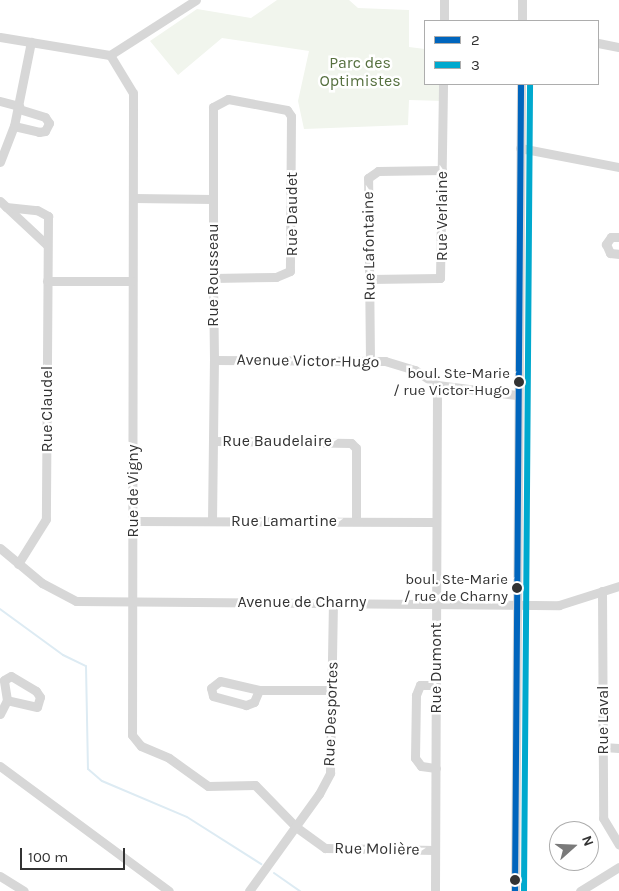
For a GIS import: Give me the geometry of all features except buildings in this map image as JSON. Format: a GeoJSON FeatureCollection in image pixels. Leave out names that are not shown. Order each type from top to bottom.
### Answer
{"type":"FeatureCollection","features":[{"type":"Feature","properties":{"kind":"street"},"geometry":{"type":"LineString","coordinates":[[0,37],[110,55],[196,0]]}},
{"type":"Feature","properties":{"kind":"street"},"geometry":{"type":"LineString","coordinates":[[444,0],[444,20]]}},
{"type":"Feature","properties":{"kind":"street"},"geometry":{"type":"LineString","coordinates":[[522,0],[522,20]]}},
{"type":"Feature","properties":{"kind":"street"},"geometry":{"type":"LineString","coordinates":[[0,162],[14,126],[31,42]]}},
{"type":"Feature","properties":{"kind":"street"},"geometry":{"type":"LineString","coordinates":[[599,43],[619,47]]}},
{"type":"Feature","properties":{"kind":"street","name":"Rue de Vigny"},"geometry":{"type":"LineString","coordinates":[[110,55],[133,93],[134,521],[132,602],[135,741],[208,786],[255,785],[296,827]]}},
{"type":"Feature","properties":{"kind":"street","name":"Rue Verlaine"},"geometry":{"type":"LineString","coordinates":[[370,280],[440,278],[443,85]]}},
{"type":"Feature","properties":{"kind":"street"},"geometry":{"type":"LineString","coordinates":[[514,891],[514,604],[521,85]]}},
{"type":"Feature","properties":{"kind":"street"},"geometry":{"type":"LineString","coordinates":[[0,101],[46,117],[49,123],[45,131],[39,132],[14,126]]}},
{"type":"Feature","properties":{"kind":"street","name":"Rue Rousseau"},"geometry":{"type":"LineString","coordinates":[[212,521],[214,360],[213,107],[218,101],[287,110]]}},
{"type":"Feature","properties":{"kind":"street","name":"Rue Daudet"},"geometry":{"type":"LineString","coordinates":[[213,278],[276,277],[290,270],[292,116],[287,110]]}},
{"type":"Feature","properties":{"kind":"street"},"geometry":{"type":"LineString","coordinates":[[520,148],[619,167]]}},
{"type":"Feature","properties":{"kind":"street","name":"Rue Lafontaine"},"geometry":{"type":"LineString","coordinates":[[370,360],[368,178],[378,171],[442,170]]}},
{"type":"Feature","properties":{"kind":"street"},"geometry":{"type":"LineString","coordinates":[[133,198],[213,199]]}},
{"type":"Feature","properties":{"kind":"street","name":"Rue Claudel"},"geometry":{"type":"LineString","coordinates":[[3,204],[46,245]]}},
{"type":"Feature","properties":{"kind":"street","name":"Rue Claudel"},"geometry":{"type":"LineString","coordinates":[[3,204],[44,212],[46,245],[46,519],[18,564]]}},
{"type":"Feature","properties":{"kind":"street"},"geometry":{"type":"LineString","coordinates":[[619,236],[611,237],[606,244],[610,253],[619,254]]}},
{"type":"Feature","properties":{"kind":"street"},"geometry":{"type":"LineString","coordinates":[[47,281],[132,281]]}},
{"type":"Feature","properties":{"kind":"street","name":"Avenue Victor-Hugo"},"geometry":{"type":"LineString","coordinates":[[214,360],[370,360],[415,370],[437,385],[516,395]]}},
{"type":"Feature","properties":{"kind":"street","name":"Rue Dumont"},"geometry":{"type":"LineString","coordinates":[[435,891],[437,385]]}},
{"type":"Feature","properties":{"kind":"street","name":"Rue Baudelaire"},"geometry":{"type":"LineString","coordinates":[[213,441],[351,443],[356,448],[356,521]]}},
{"type":"Feature","properties":{"kind":"street","name":"Rue Lamartine"},"geometry":{"type":"LineString","coordinates":[[134,521],[435,522]]}},
{"type":"Feature","properties":{"kind":"street","name":"Avenue de Charny"},"geometry":{"type":"LineString","coordinates":[[0,548],[18,564],[76,601],[436,602],[559,605],[619,586]]}},
{"type":"Feature","properties":{"kind":"street","name":"Rue Laval"},"geometry":{"type":"LineString","coordinates":[[602,591],[603,818],[619,845]]}},
{"type":"Feature","properties":{"kind":"street","name":"Rue Desportes"},"geometry":{"type":"LineString","coordinates":[[249,891],[296,827],[330,773],[333,602]]}},
{"type":"Feature","properties":{"kind":"street"},"geometry":{"type":"LineString","coordinates":[[259,690],[254,702],[246,704],[213,696],[211,688],[220,681],[259,690],[332,690]]}},
{"type":"Feature","properties":{"kind":"street"},"geometry":{"type":"LineString","coordinates":[[435,685],[420,685],[416,694],[415,758],[421,766],[436,768]]}},
{"type":"Feature","properties":{"kind":"street"},"geometry":{"type":"LineString","coordinates":[[0,714],[7,700]]}},
{"type":"Feature","properties":{"kind":"street"},"geometry":{"type":"LineString","coordinates":[[603,748],[619,748]]}},
{"type":"Feature","properties":{"kind":"street"},"geometry":{"type":"LineString","coordinates":[[0,766],[169,891]]}},
{"type":"Feature","properties":{"kind":"street","name":"Rue Molière"},"geometry":{"type":"LineString","coordinates":[[296,827],[326,848],[435,850]]}},
{"type":"Feature","properties":{"kind":"street"},"geometry":{"type":"LineString","coordinates":[[580,891],[619,867]]}},
{"type":"Feature","properties":{"kind":"street"},"geometry":{"type":"LineString","coordinates":[[0,876],[24,891]]}},
{"type":"Feature","properties":{"kind":"green space","name":"Parc des Optimistes"},"geometry":{"type":"Polygon","coordinates":[[[277,0],[349,0],[358,8],[409,10],[409,47],[424,49],[424,85],[444,85],[444,101],[409,100],[408,125],[304,129],[298,101],[309,51],[222,38],[178,75],[150,41],[197,9],[251,18],[277,0]]]}},
{"type":"Feature","properties":{"kind":"waterway"},"geometry":{"type":"LineString","coordinates":[[0,609],[63,655],[86,666],[88,769],[102,781],[187,817],[261,864]]}},
{"type":"Feature","properties":{"kind":"waterway"},"geometry":{"type":"LineString","coordinates":[[274,873],[300,891]]}},
{"type":"Feature","properties":{"kind":"transit line","name":"2"},"geometry":{"type":"LineString","coordinates":[[515,891],[521,85]]}},
{"type":"Feature","properties":{"kind":"transit line","name":"3"},"geometry":{"type":"LineString","coordinates":[[524,891],[530,85]]}},
{"type":"Feature","properties":{"kind":"place","name":"boul. Ste-Marie / rue Victor-Hugo"},"geometry":{"type":"Point","coordinates":[519,382]}},
{"type":"Feature","properties":{"kind":"place","name":"boul. Ste-Marie / rue de Charny"},"geometry":{"type":"Point","coordinates":[517,588]}}]}
